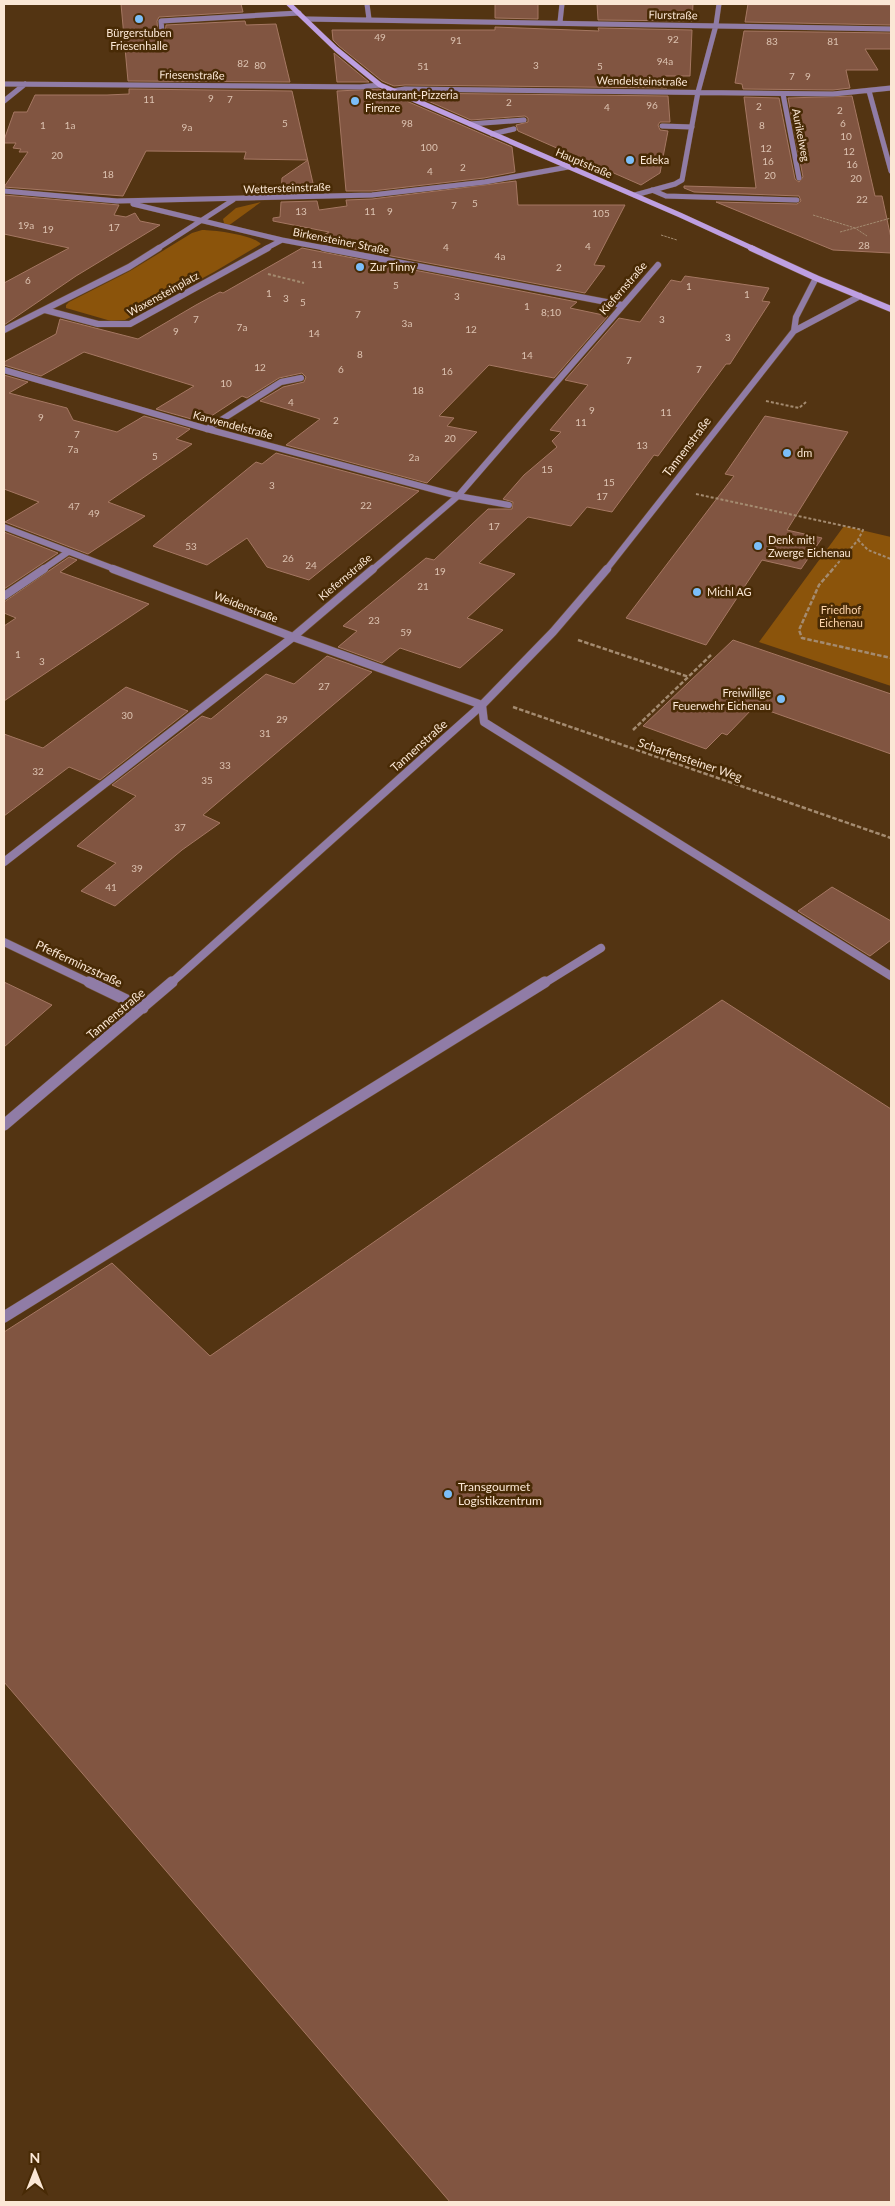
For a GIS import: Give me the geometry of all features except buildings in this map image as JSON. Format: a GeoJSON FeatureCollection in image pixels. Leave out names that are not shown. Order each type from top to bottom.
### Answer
{"type":"FeatureCollection","features":[{"type":"Feature","properties":{"kind":"main road","name":"Hauptstraße"},"geometry":{"type":"LineString","coordinates":[[289,4],[336,49],[380,85],[635,195],[816,278],[891,309]]}},
{"type":"Feature","properties":{"kind":"street"},"geometry":{"type":"LineString","coordinates":[[367,4],[369,19]]}},
{"type":"Feature","properties":{"kind":"street"},"geometry":{"type":"LineString","coordinates":[[560,22],[562,4]]}},
{"type":"Feature","properties":{"kind":"street"},"geometry":{"type":"LineString","coordinates":[[635,195],[675,184],[682,180],[698,92],[716,25],[719,4]]}},
{"type":"Feature","properties":{"kind":"street"},"geometry":{"type":"LineString","coordinates":[[162,32],[161,21],[299,13]]}},
{"type":"Feature","properties":{"kind":"street","name":"Flurstraße"},"geometry":{"type":"LineString","coordinates":[[305,18],[891,29]]}},
{"type":"Feature","properties":{"kind":"street","name":"Friesenstraße"},"geometry":{"type":"LineString","coordinates":[[4,84],[352,87],[380,85]]}},
{"type":"Feature","properties":{"kind":"street"},"geometry":{"type":"LineString","coordinates":[[4,101],[25,84]]}},
{"type":"Feature","properties":{"kind":"street","name":"Wendelsteinstraße"},"geometry":{"type":"LineString","coordinates":[[393,90],[512,89],[833,94],[891,88]]}},
{"type":"Feature","properties":{"kind":"street"},"geometry":{"type":"LineString","coordinates":[[869,91],[890,159],[891,171]]}},
{"type":"Feature","properties":{"kind":"street","name":"Aurikelweg"},"geometry":{"type":"LineString","coordinates":[[783,94],[799,178]]}},
{"type":"Feature","properties":{"kind":"street"},"geometry":{"type":"LineString","coordinates":[[470,124],[524,120]]}},
{"type":"Feature","properties":{"kind":"street"},"geometry":{"type":"LineString","coordinates":[[662,126],[692,127]]}},
{"type":"Feature","properties":{"kind":"street"},"geometry":{"type":"LineString","coordinates":[[492,134],[514,129]]}},
{"type":"Feature","properties":{"kind":"street","name":"Wettersteinstraße"},"geometry":{"type":"LineString","coordinates":[[4,191],[117,201],[396,193],[484,182],[568,167]]}},
{"type":"Feature","properties":{"kind":"street"},"geometry":{"type":"LineString","coordinates":[[652,190],[666,196],[797,200]]}},
{"type":"Feature","properties":{"kind":"street"},"geometry":{"type":"LineString","coordinates":[[4,330],[129,266],[234,199]]}},
{"type":"Feature","properties":{"kind":"street","name":"Birkensteiner Straße"},"geometry":{"type":"LineString","coordinates":[[117,201],[282,240],[622,305]]}},
{"type":"Feature","properties":{"kind":"street","name":"Waxensteinplatz"},"geometry":{"type":"LineString","coordinates":[[45,310],[106,326],[118,327],[130,324],[282,240]]}},
{"type":"Feature","properties":{"kind":"street","name":"Kiefernstraße"},"geometry":{"type":"LineString","coordinates":[[4,862],[293,637],[458,496],[658,265]]}},
{"type":"Feature","properties":{"kind":"street","name":"Tannenstraße"},"geometry":{"type":"LineString","coordinates":[[794,331],[796,317],[816,278]]}},
{"type":"Feature","properties":{"kind":"street","name":"Tannenstraße"},"geometry":{"type":"LineString","coordinates":[[4,1125],[143,1008],[482,705],[553,632],[589,591],[794,331],[860,296]]}},
{"type":"Feature","properties":{"kind":"street","name":"Karwendelstraße"},"geometry":{"type":"LineString","coordinates":[[4,370],[207,429],[458,496],[509,506]]}},
{"type":"Feature","properties":{"kind":"street"},"geometry":{"type":"LineString","coordinates":[[207,429],[281,382],[300,378]]}},
{"type":"Feature","properties":{"kind":"street","name":"Weidenstraße"},"geometry":{"type":"LineString","coordinates":[[4,527],[293,637],[482,705]]}},
{"type":"Feature","properties":{"kind":"street"},"geometry":{"type":"LineString","coordinates":[[4,596],[68,552]]}},
{"type":"Feature","properties":{"kind":"street"},"geometry":{"type":"LineString","coordinates":[[482,705],[484,722],[891,976]]}},
{"type":"Feature","properties":{"kind":"street","name":"Pfefferminzstraße"},"geometry":{"type":"LineString","coordinates":[[4,942],[143,1008]]}},
{"type":"Feature","properties":{"kind":"street"},"geometry":{"type":"LineString","coordinates":[[4,1317],[601,948]]}},
{"type":"Feature","properties":{"kind":"path"},"geometry":{"type":"LineString","coordinates":[[797,200],[802,200],[806,212],[855,228],[867,236]]}},
{"type":"Feature","properties":{"kind":"path"},"geometry":{"type":"LineString","coordinates":[[658,265],[649,258],[668,220],[680,215]]}},
{"type":"Feature","properties":{"kind":"path"},"geometry":{"type":"LineString","coordinates":[[840,232],[891,218]]}},
{"type":"Feature","properties":{"kind":"path"},"geometry":{"type":"LineString","coordinates":[[741,396],[799,408],[806,402]]}},
{"type":"Feature","properties":{"kind":"path"},"geometry":{"type":"LineString","coordinates":[[670,488],[863,530],[858,540],[819,586],[799,630],[802,638],[891,658]]}},
{"type":"Feature","properties":{"kind":"path"},"geometry":{"type":"LineString","coordinates":[[858,540],[868,550],[891,559]]}},
{"type":"Feature","properties":{"kind":"path"},"geometry":{"type":"LineString","coordinates":[[553,632],[689,677]]}},
{"type":"Feature","properties":{"kind":"path"},"geometry":{"type":"LineString","coordinates":[[633,730],[711,655]]}},
{"type":"Feature","properties":{"kind":"path","name":"Scharfensteiner Weg"},"geometry":{"type":"LineString","coordinates":[[482,705],[508,706],[891,838]]}},
{"type":"Feature","properties":{"kind":"green space"},"geometry":{"type":"Polygon","coordinates":[[[261,202],[228,226],[224,223],[223,219],[236,208],[261,202]]]}},
{"type":"Feature","properties":{"kind":"green space"},"geometry":{"type":"Polygon","coordinates":[[[202,230],[242,236],[261,244],[214,272],[125,320],[111,321],[66,308],[69,302],[130,271],[192,233],[202,230]]]}},
{"type":"Feature","properties":{"kind":"green space","name":"Friedhof Eichenau"},"geometry":{"type":"Polygon","coordinates":[[[844,526],[891,537],[891,686],[759,642],[844,526]]]}},
{"type":"Feature","properties":{"kind":"place","name":"Bürgerstuben Friesenhalle"},"geometry":{"type":"Point","coordinates":[139,19]}},
{"type":"Feature","properties":{"kind":"place","name":"Restaurant-Pizzeria Firenze"},"geometry":{"type":"Point","coordinates":[355,101]}},
{"type":"Feature","properties":{"kind":"place","name":"Edeka"},"geometry":{"type":"Point","coordinates":[630,160]}},
{"type":"Feature","properties":{"kind":"place","name":"Zur Tinny"},"geometry":{"type":"Point","coordinates":[360,267]}},
{"type":"Feature","properties":{"kind":"place","name":"dm"},"geometry":{"type":"Point","coordinates":[787,453]}},
{"type":"Feature","properties":{"kind":"place","name":"Denk mit! Zwerge Eichenau"},"geometry":{"type":"Point","coordinates":[758,546]}},
{"type":"Feature","properties":{"kind":"place","name":"Michl AG"},"geometry":{"type":"Point","coordinates":[697,592]}},
{"type":"Feature","properties":{"kind":"place","name":"Freiwillige Feuerwehr Eichenau"},"geometry":{"type":"Point","coordinates":[781,699]}},
{"type":"Feature","properties":{"kind":"place","name":"Transgourmet Logistikzentrum"},"geometry":{"type":"Point","coordinates":[448,1494]}}]}
